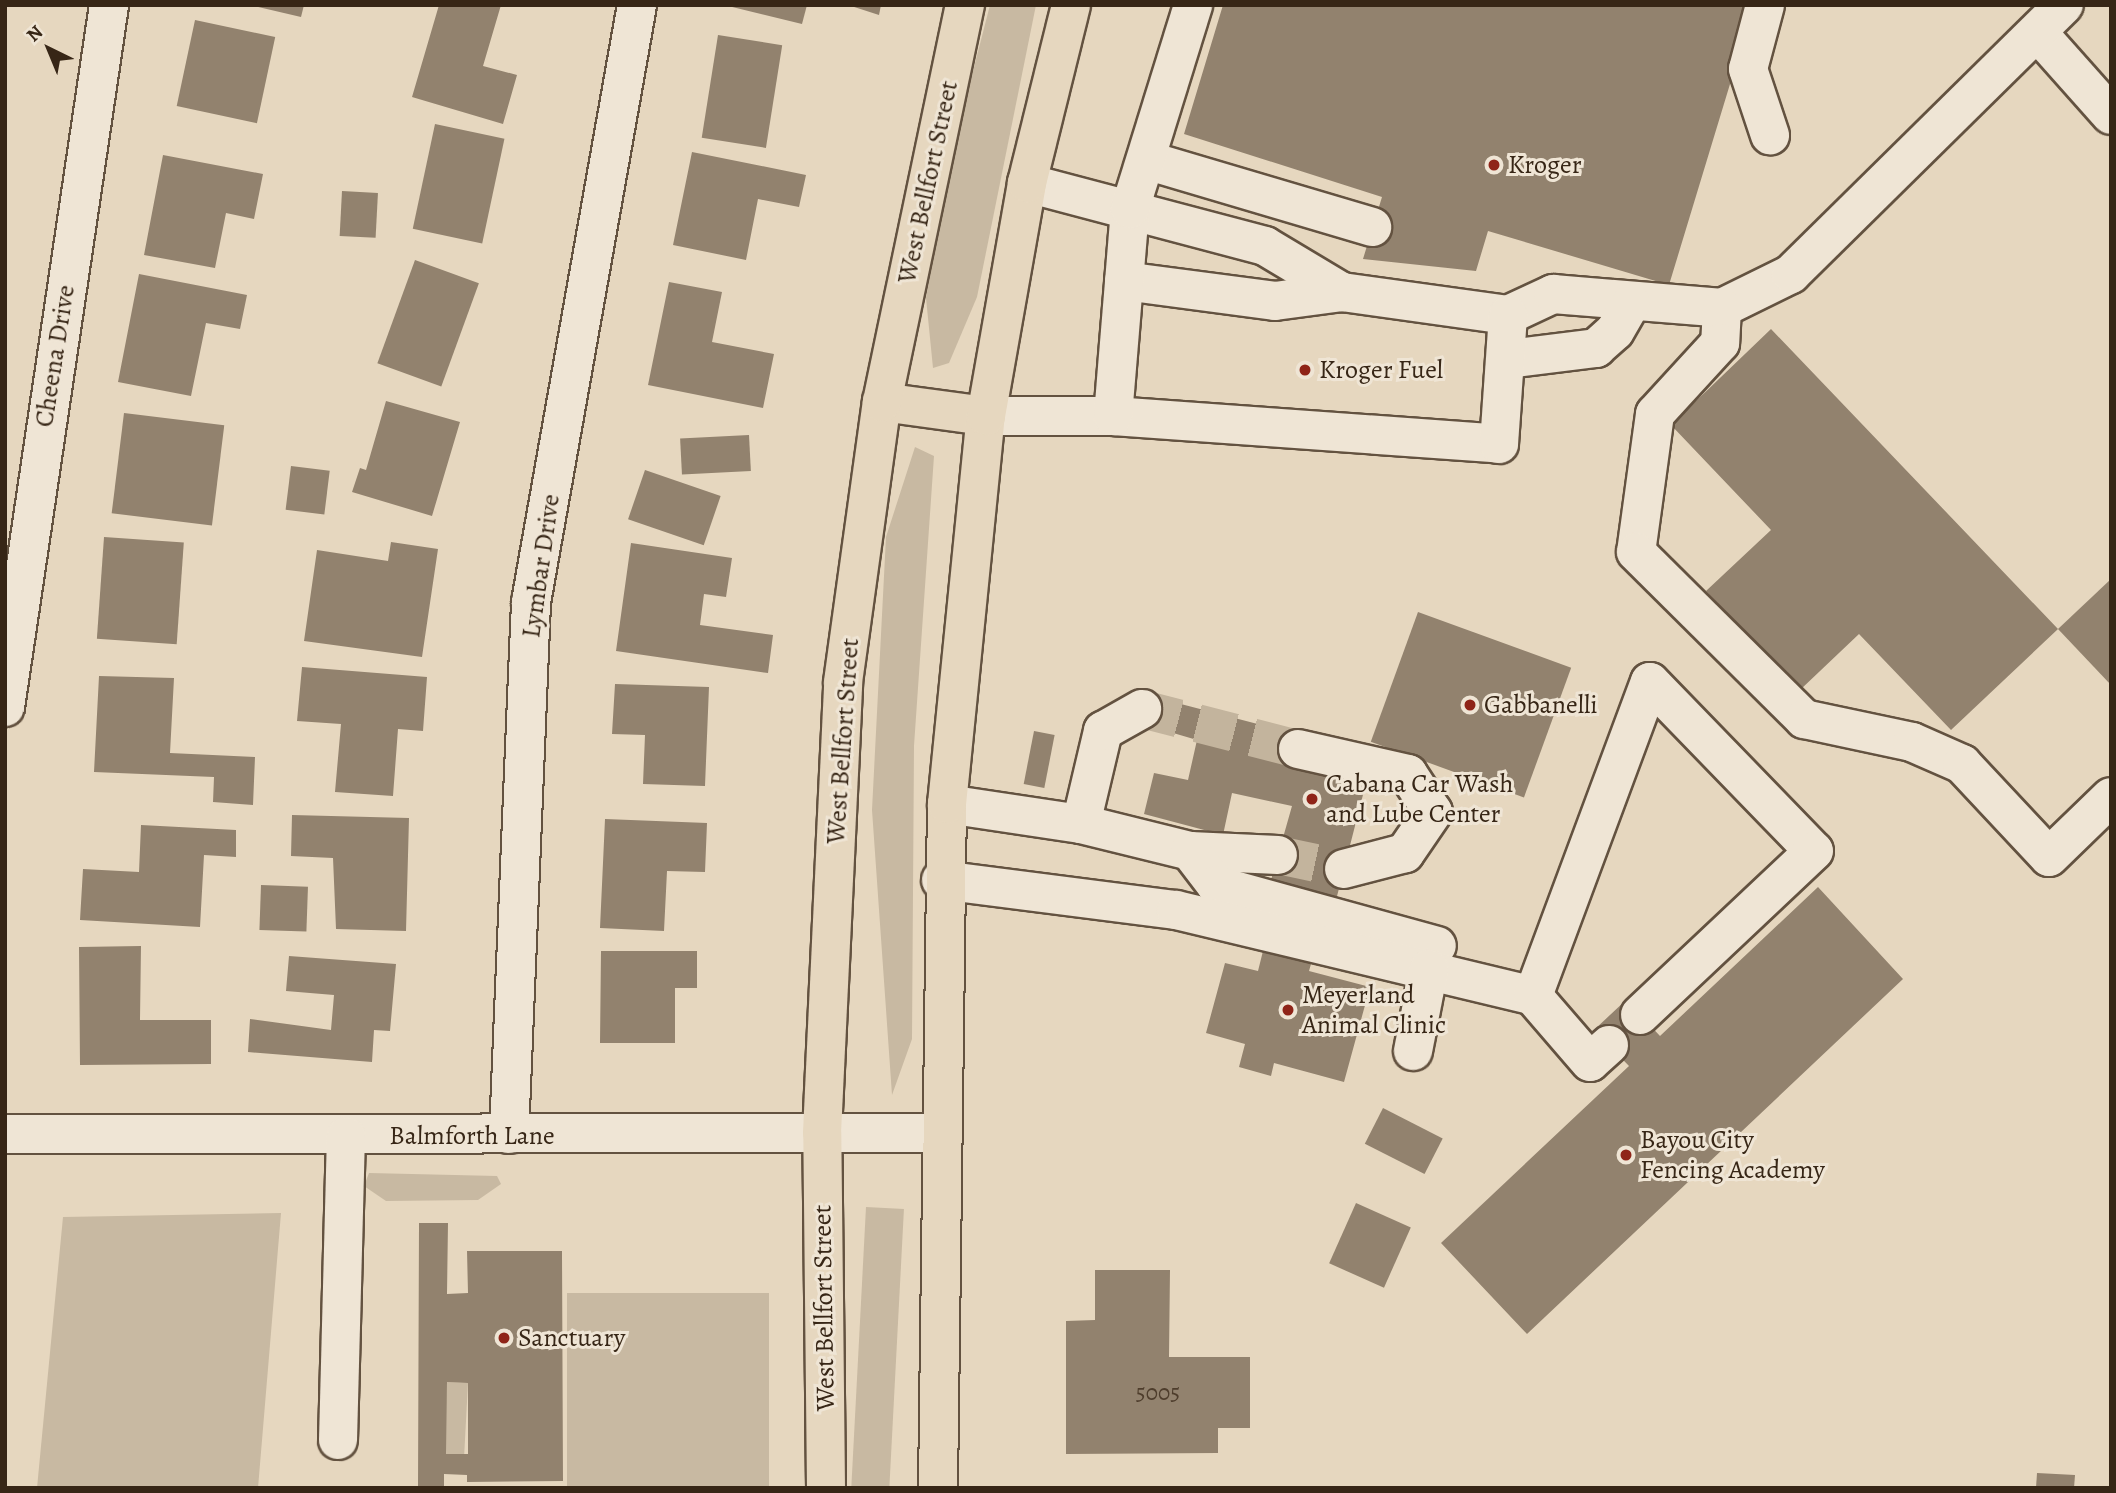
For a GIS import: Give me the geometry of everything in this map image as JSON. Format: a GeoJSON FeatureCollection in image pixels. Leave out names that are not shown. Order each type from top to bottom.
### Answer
{"type":"FeatureCollection","features":[{"type":"Feature","properties":{"kind":"main road","name":"West Bellfort Street"},"geometry":{"type":"LineString","coordinates":[[826,1488],[822,1133],[843,682],[882,402],[965,5]]}},
{"type":"Feature","properties":{"kind":"main road"},"geometry":{"type":"LineString","coordinates":[[939,1488],[941,880],[947,804],[986,416],[1027,183],[1071,5]]}},
{"type":"Feature","properties":{"kind":"main road"},"geometry":{"type":"LineString","coordinates":[[882,402],[986,416]]}},
{"type":"Feature","properties":{"kind":"street","name":"Cheena Drive"},"geometry":{"type":"LineString","coordinates":[[5,707],[109,5]]}},
{"type":"Feature","properties":{"kind":"street","name":"Lymbar Drive"},"geometry":{"type":"LineString","coordinates":[[509,1134],[531,601],[637,5]]}},
{"type":"Feature","properties":{"kind":"street"},"geometry":{"type":"LineString","coordinates":[[1113,416],[1130,209],[1193,5]]}},
{"type":"Feature","properties":{"kind":"street"},"geometry":{"type":"LineString","coordinates":[[1765,5],[1748,69],[1770,135]]}},
{"type":"Feature","properties":{"kind":"street"},"geometry":{"type":"LineString","coordinates":[[1124,281],[1275,301],[1342,292],[1508,316],[1553,294],[1631,303],[1722,308],[1791,274],[2039,34],[2064,5]]}},
{"type":"Feature","properties":{"kind":"street"},"geometry":{"type":"LineString","coordinates":[[2039,34],[2111,114]]}},
{"type":"Feature","properties":{"kind":"street"},"geometry":{"type":"LineString","coordinates":[[1146,160],[1372,227]]}},
{"type":"Feature","properties":{"kind":"street"},"geometry":{"type":"LineString","coordinates":[[1027,183],[1265,246],[1342,292]]}},
{"type":"Feature","properties":{"kind":"street"},"geometry":{"type":"LineString","coordinates":[[1507,359],[1596,348],[1615,331],[1631,303]]}},
{"type":"Feature","properties":{"kind":"street"},"geometry":{"type":"LineString","coordinates":[[1722,308],[1720,344],[1655,414],[1636,551],[1804,719],[1912,742],[1962,764],[2049,857],[2111,797]]}},
{"type":"Feature","properties":{"kind":"street"},"geometry":{"type":"LineString","coordinates":[[986,416],[1113,416],[1499,444],[1508,316]]}},
{"type":"Feature","properties":{"kind":"street"},"geometry":{"type":"LineString","coordinates":[[1533,996],[1650,682],[1814,851],[1640,1015]]}},
{"type":"Feature","properties":{"kind":"street"},"geometry":{"type":"LineString","coordinates":[[1081,824],[1103,731],[1142,709]]}},
{"type":"Feature","properties":{"kind":"street"},"geometry":{"type":"LineString","coordinates":[[1298,749],[1408,774],[1433,813],[1405,853],[1344,869]]}},
{"type":"Feature","properties":{"kind":"street"},"geometry":{"type":"LineString","coordinates":[[947,804],[1081,824],[1190,851],[1278,855]]}},
{"type":"Feature","properties":{"kind":"street"},"geometry":{"type":"LineString","coordinates":[[1190,851],[1216,885],[1522,969],[1533,996],[1590,1062],[1609,1045]]}},
{"type":"Feature","properties":{"kind":"street"},"geometry":{"type":"LineString","coordinates":[[941,880],[1175,910],[1533,996]]}},
{"type":"Feature","properties":{"kind":"street"},"geometry":{"type":"LineString","coordinates":[[1413,1051],[1429,970]]}},
{"type":"Feature","properties":{"kind":"street","name":"Balmforth Lane"},"geometry":{"type":"LineString","coordinates":[[5,1134],[346,1136],[939,1133]]}},
{"type":"Feature","properties":{"kind":"street"},"geometry":{"type":"LineString","coordinates":[[338,1440],[346,1136]]}},
{"type":"Feature","properties":{"kind":"shaded area"},"geometry":{"type":"Polygon","coordinates":[[[990,5],[1036,5],[977,297],[949,363],[933,368],[926,298],[954,145],[990,5]]]}},
{"type":"Feature","properties":{"kind":"shaded area"},"geometry":{"type":"Polygon","coordinates":[[[915,447],[934,456],[914,746],[912,1039],[892,1095],[872,810],[886,537],[915,447]]]}},
{"type":"Feature","properties":{"kind":"shaded area"},"geometry":{"type":"Polygon","coordinates":[[[369,1173],[497,1176],[501,1184],[478,1200],[386,1201],[364,1186],[369,1173]]]}},
{"type":"Feature","properties":{"kind":"shaded area"},"geometry":{"type":"Polygon","coordinates":[[[866,1207],[904,1209],[889,1488],[851,1488],[866,1207]]]}},
{"type":"Feature","properties":{"kind":"shaded area"},"geometry":{"type":"Polygon","coordinates":[[[281,1213],[258,1488],[37,1488],[63,1217],[281,1213]]]}},
{"type":"Feature","properties":{"kind":"shaded area"},"geometry":{"type":"Polygon","coordinates":[[[567,1293],[769,1293],[769,1488],[567,1488],[567,1293]]]}},
{"type":"Feature","properties":{"kind":"shaded area"},"geometry":{"type":"Polygon","coordinates":[[[447,1382],[468,1383],[464,1455],[443,1454],[447,1382]]]}},
{"type":"Feature","properties":{"kind":"building"},"geometry":{"type":"Polygon","coordinates":[[[250,5],[304,5],[301,17],[250,5]]]}},
{"type":"Feature","properties":{"kind":"building"},"geometry":{"type":"Polygon","coordinates":[[[439,5],[501,5],[483,66],[517,75],[503,124],[412,97],[439,5]]]}},
{"type":"Feature","properties":{"kind":"building"},"geometry":{"type":"Polygon","coordinates":[[[724,5],[807,5],[802,24],[724,5]]]}},
{"type":"Feature","properties":{"kind":"building"},"geometry":{"type":"Polygon","coordinates":[[[848,5],[881,5],[879,15],[848,5]]]}},
{"type":"Feature","properties":{"kind":"building","name":"Kroger"},"geometry":{"type":"Polygon","coordinates":[[[1223,5],[1754,5],[1669,285],[1488,231],[1476,271],[1363,259],[1382,197],[1184,134],[1223,5]]]}},
{"type":"Feature","properties":{"kind":"building"},"geometry":{"type":"Polygon","coordinates":[[[195,20],[275,37],[257,123],[177,106],[195,20]]]}},
{"type":"Feature","properties":{"kind":"building"},"geometry":{"type":"Polygon","coordinates":[[[718,35],[782,45],[766,148],[702,138],[718,35]]]}},
{"type":"Feature","properties":{"kind":"building"},"geometry":{"type":"Polygon","coordinates":[[[435,124],[504,139],[482,243],[413,229],[435,124]]]}},
{"type":"Feature","properties":{"kind":"building"},"geometry":{"type":"Polygon","coordinates":[[[692,152],[806,175],[799,207],[758,199],[746,260],[673,245],[692,152]]]}},
{"type":"Feature","properties":{"kind":"building"},"geometry":{"type":"Polygon","coordinates":[[[163,155],[263,174],[254,219],[226,213],[215,268],[144,255],[163,155]]]}},
{"type":"Feature","properties":{"kind":"building"},"geometry":{"type":"Polygon","coordinates":[[[342,191],[378,193],[376,238],[340,236],[342,191]]]}},
{"type":"Feature","properties":{"kind":"building"},"geometry":{"type":"Polygon","coordinates":[[[415,260],[479,283],[441,387],[377,363],[415,260]]]}},
{"type":"Feature","properties":{"kind":"building"},"geometry":{"type":"Polygon","coordinates":[[[139,274],[247,295],[240,329],[206,323],[191,396],[118,382],[139,274]]]}},
{"type":"Feature","properties":{"kind":"building"},"geometry":{"type":"Polygon","coordinates":[[[669,282],[722,292],[712,342],[774,354],[763,408],[648,385],[669,282]]]}},
{"type":"Feature","properties":{"kind":"building"},"geometry":{"type":"Polygon","coordinates":[[[1771,329],[2058,629],[1951,730],[1859,634],[1800,690],[1706,591],[1771,530],[1671,425],[1771,329]]]}},
{"type":"Feature","properties":{"kind":"building"},"geometry":{"type":"Polygon","coordinates":[[[386,401],[460,422],[432,516],[352,492],[360,468],[366,470],[386,401]]]}},
{"type":"Feature","properties":{"kind":"building"},"geometry":{"type":"Polygon","coordinates":[[[124,413],[224,425],[212,526],[112,513],[124,413]]]}},
{"type":"Feature","properties":{"kind":"building"},"geometry":{"type":"Polygon","coordinates":[[[749,435],[751,471],[682,475],[680,439],[749,435]]]}},
{"type":"Feature","properties":{"kind":"building"},"geometry":{"type":"Polygon","coordinates":[[[291,466],[330,471],[324,514],[286,510],[291,466]]]}},
{"type":"Feature","properties":{"kind":"building"},"geometry":{"type":"Polygon","coordinates":[[[645,470],[721,496],[704,545],[628,519],[645,470]]]}},
{"type":"Feature","properties":{"kind":"building"},"geometry":{"type":"Polygon","coordinates":[[[104,537],[184,543],[177,644],[97,639],[104,537]]]}},
{"type":"Feature","properties":{"kind":"building"},"geometry":{"type":"Polygon","coordinates":[[[391,542],[438,549],[422,657],[304,641],[317,550],[388,561],[391,542]]]}},
{"type":"Feature","properties":{"kind":"building"},"geometry":{"type":"Polygon","coordinates":[[[631,543],[732,558],[726,597],[704,594],[700,625],[773,635],[768,673],[616,651],[631,543]]]}},
{"type":"Feature","properties":{"kind":"building"},"geometry":{"type":"Polygon","coordinates":[[[2111,579],[2111,685],[2058,629],[2111,579]]]}},
{"type":"Feature","properties":{"kind":"building","name":"Gabbanelli"},"geometry":{"type":"Polygon","coordinates":[[[1418,612],[1571,668],[1524,797],[1371,742],[1418,612]]]}},
{"type":"Feature","properties":{"kind":"building"},"geometry":{"type":"Polygon","coordinates":[[[302,667],[427,677],[423,731],[398,729],[393,796],[335,792],[341,724],[297,721],[302,667]]]}},
{"type":"Feature","properties":{"kind":"building"},"geometry":{"type":"Polygon","coordinates":[[[99,676],[174,678],[170,753],[255,757],[253,805],[213,802],[214,777],[94,772],[99,676]]]}},
{"type":"Feature","properties":{"kind":"building"},"geometry":{"type":"Polygon","coordinates":[[[615,684],[709,687],[705,786],[643,784],[645,735],[612,734],[615,684]]]}},
{"type":"Feature","properties":{"kind":"building","name":"Cabana Car Wash and Lube Center"},"geometry":{"type":"Polygon","coordinates":[[[1154,697],[1300,735],[1366,783],[1335,904],[1269,887],[1292,806],[1232,793],[1223,835],[1144,814],[1154,773],[1188,780],[1197,740],[1146,725],[1154,697]]]}},
{"type":"Feature","properties":{"kind":"building"},"geometry":{"type":"Polygon","coordinates":[[[1034,731],[1055,735],[1044,788],[1024,784],[1034,731]]]}},
{"type":"Feature","properties":{"kind":"building"},"geometry":{"type":"Polygon","coordinates":[[[292,815],[409,818],[406,931],[336,929],[333,858],[291,856],[292,815]]]}},
{"type":"Feature","properties":{"kind":"building"},"geometry":{"type":"Polygon","coordinates":[[[605,819],[707,823],[705,872],[667,871],[664,931],[600,928],[605,819]]]}},
{"type":"Feature","properties":{"kind":"building"},"geometry":{"type":"Polygon","coordinates":[[[141,825],[236,830],[236,857],[204,855],[200,927],[80,920],[83,869],[139,872],[141,825]]]}},
{"type":"Feature","properties":{"kind":"building"},"geometry":{"type":"Polygon","coordinates":[[[261,885],[308,887],[306,932],[259,930],[261,885]]]}},
{"type":"Feature","properties":{"kind":"building","name":"Bayou City Fencing Academy"},"geometry":{"type":"Polygon","coordinates":[[[1818,887],[1903,979],[1527,1334],[1441,1243],[1629,1066],[1594,1030],[1626,1000],[1660,1036],[1818,887]]]}},
{"type":"Feature","properties":{"kind":"building","name":"Meyerland Animal Clinic"},"geometry":{"type":"Polygon","coordinates":[[[1265,943],[1313,957],[1309,971],[1370,987],[1344,1082],[1274,1063],[1271,1076],[1239,1067],[1245,1044],[1206,1033],[1225,963],[1258,971],[1265,943]]]}},
{"type":"Feature","properties":{"kind":"building"},"geometry":{"type":"Polygon","coordinates":[[[141,946],[140,1020],[211,1020],[211,1064],[80,1065],[79,947],[141,946]]]}},
{"type":"Feature","properties":{"kind":"building"},"geometry":{"type":"Polygon","coordinates":[[[601,951],[697,951],[697,988],[675,988],[675,1043],[600,1043],[601,951]]]}},
{"type":"Feature","properties":{"kind":"building"},"geometry":{"type":"Polygon","coordinates":[[[289,956],[396,964],[390,1031],[374,1030],[372,1062],[248,1052],[250,1019],[331,1030],[334,995],[286,991],[289,956]]]}},
{"type":"Feature","properties":{"kind":"building"},"geometry":{"type":"Polygon","coordinates":[[[1383,1108],[1443,1138],[1425,1174],[1365,1144],[1383,1108]]]}},
{"type":"Feature","properties":{"kind":"building"},"geometry":{"type":"Polygon","coordinates":[[[1356,1203],[1411,1227],[1384,1288],[1329,1263],[1356,1203]]]}},
{"type":"Feature","properties":{"kind":"building","name":"Sanctuary"},"geometry":{"type":"Polygon","coordinates":[[[419,1223],[448,1223],[447,1294],[468,1293],[467,1251],[562,1251],[563,1481],[467,1482],[467,1475],[444,1474],[444,1488],[418,1488],[419,1223]],[[447,1382],[446,1454],[468,1454],[468,1383],[447,1382]]]}},
{"type":"Feature","properties":{"kind":"building"},"geometry":{"type":"Polygon","coordinates":[[[1095,1270],[1170,1270],[1169,1357],[1250,1357],[1250,1428],[1218,1428],[1218,1453],[1066,1454],[1066,1321],[1095,1320],[1095,1270]]]}},
{"type":"Feature","properties":{"kind":"building"},"geometry":{"type":"Polygon","coordinates":[[[2037,1473],[2075,1475],[2074,1488],[2036,1488],[2037,1473]]]}},
{"type":"Feature","properties":{"kind":"tunnel"},"geometry":{"type":"LineString","coordinates":[[1142,709],[1298,749]]}},
{"type":"Feature","properties":{"kind":"tunnel"},"geometry":{"type":"LineString","coordinates":[[1278,855],[1344,869]]}},
{"type":"Feature","properties":{"kind":"place","name":"Kroger"},"geometry":{"type":"Point","coordinates":[1494,165]}},
{"type":"Feature","properties":{"kind":"place","name":"Kroger Fuel"},"geometry":{"type":"Point","coordinates":[1305,370]}},
{"type":"Feature","properties":{"kind":"place","name":"Gabbanelli"},"geometry":{"type":"Point","coordinates":[1470,705]}},
{"type":"Feature","properties":{"kind":"place","name":"Cabana Car Wash and Lube Center"},"geometry":{"type":"Point","coordinates":[1312,799]}},
{"type":"Feature","properties":{"kind":"place","name":"Meyerland Animal Clinic"},"geometry":{"type":"Point","coordinates":[1288,1010]}},
{"type":"Feature","properties":{"kind":"place","name":"Bayou City Fencing Academy"},"geometry":{"type":"Point","coordinates":[1626,1155]}},
{"type":"Feature","properties":{"kind":"place","name":"Sanctuary"},"geometry":{"type":"Point","coordinates":[504,1338]}}]}
